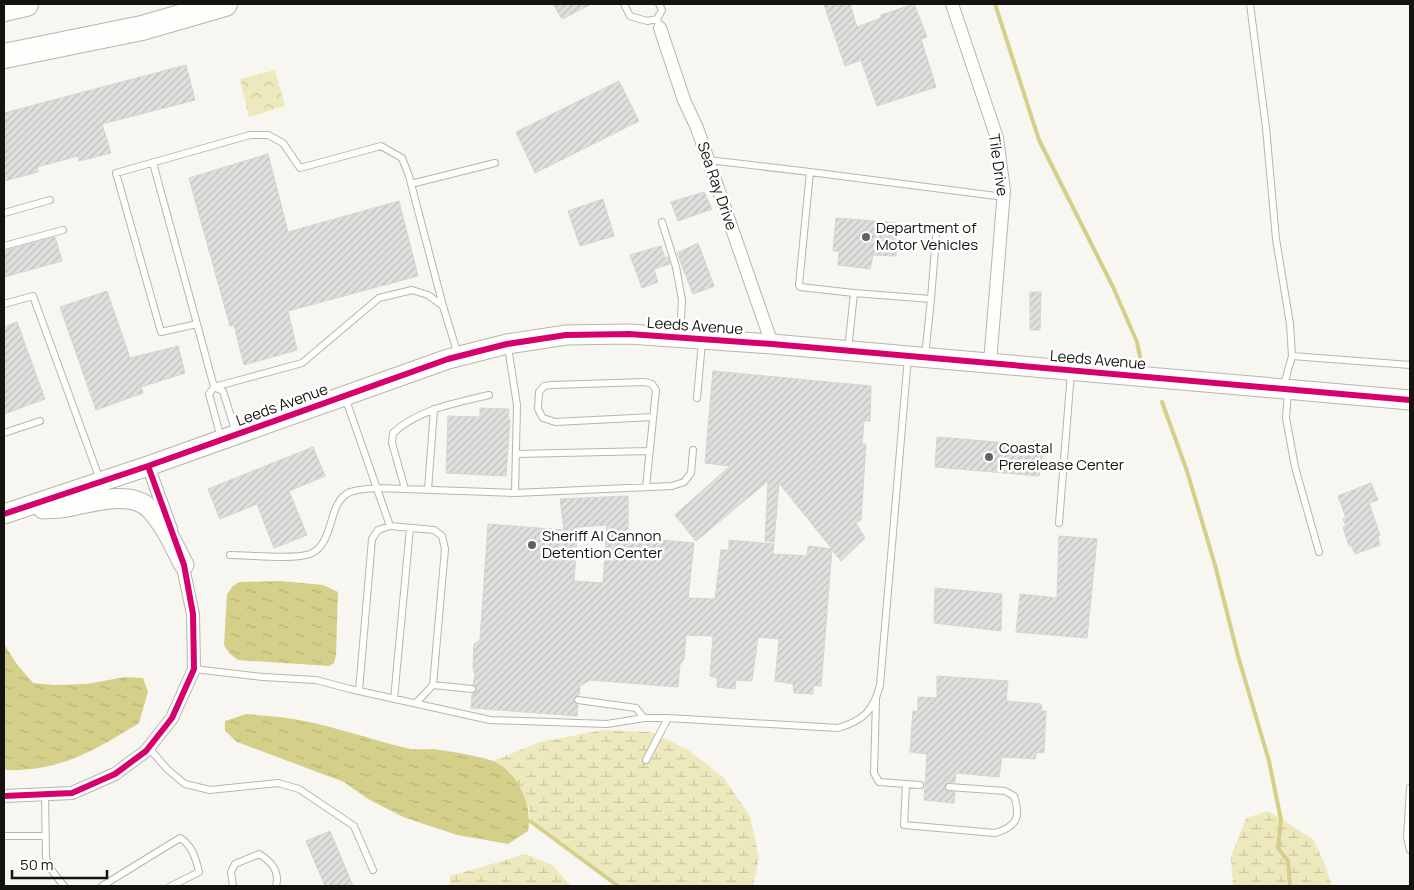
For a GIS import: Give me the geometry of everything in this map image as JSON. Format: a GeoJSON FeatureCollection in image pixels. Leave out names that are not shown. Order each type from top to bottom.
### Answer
{"type":"FeatureCollection","features":[{"type":"Feature","properties":{"kind":"highway"},"geometry":{"type":"LineString","coordinates":[[4,9],[26,4]]}},
{"type":"Feature","properties":{"kind":"highway"},"geometry":{"type":"LineString","coordinates":[[4,70],[50,58],[142,28],[225,4]]}},
{"type":"Feature","properties":{"kind":"highway"},"geometry":{"type":"LineString","coordinates":[[4,56],[142,28]]}},
{"type":"Feature","properties":{"kind":"street","name":"Tile Drive"},"geometry":{"type":"LineString","coordinates":[[952,4],[997,138],[1004,191],[990,363]]}},
{"type":"Feature","properties":{"kind":"street","name":"Sea Ray Drive"},"geometry":{"type":"LineString","coordinates":[[659,23],[684,100],[697,128],[772,344]]}},
{"type":"Feature","properties":{"kind":"street","name":"Leeds Avenue"},"geometry":{"type":"LineString","coordinates":[[11,512],[148,466],[458,356],[507,344],[566,335],[629,334],[772,344],[1410,400]]}},
{"type":"Feature","properties":{"kind":"street"},"geometry":{"type":"LineString","coordinates":[[4,796],[72,793],[115,774],[149,748],[172,718],[194,669],[193,614],[184,565],[148,466]]}},
{"type":"Feature","properties":{"kind":"street"},"geometry":{"type":"LineString","coordinates":[[11,512],[60,508],[116,498],[137,501],[149,508],[162,523],[184,565]]}},
{"type":"Feature","properties":{"kind":"lane"},"geometry":{"type":"LineString","coordinates":[[624,4],[630,16],[659,23],[662,10],[659,4]]}},
{"type":"Feature","properties":{"kind":"lane"},"geometry":{"type":"LineString","coordinates":[[1250,4],[1265,119],[1276,239],[1290,324],[1292,356],[1285,389],[1286,418],[1319,552]]}},
{"type":"Feature","properties":{"kind":"lane"},"geometry":{"type":"LineString","coordinates":[[197,324],[161,332],[116,173],[250,135],[268,135],[282,143],[300,168],[381,146],[402,158],[411,184],[458,356]]}},
{"type":"Feature","properties":{"kind":"lane"},"geometry":{"type":"LineString","coordinates":[[708,160],[1004,197]]}},
{"type":"Feature","properties":{"kind":"lane"},"geometry":{"type":"LineString","coordinates":[[153,162],[214,387]]}},
{"type":"Feature","properties":{"kind":"lane"},"geometry":{"type":"LineString","coordinates":[[411,184],[495,163]]}},
{"type":"Feature","properties":{"kind":"lane"},"geometry":{"type":"LineString","coordinates":[[810,172],[798,285],[800,288],[931,299]]}},
{"type":"Feature","properties":{"kind":"lane"},"geometry":{"type":"LineString","coordinates":[[4,213],[50,200]]}},
{"type":"Feature","properties":{"kind":"lane"},"geometry":{"type":"LineString","coordinates":[[662,222],[676,267],[682,300],[680,338]]}},
{"type":"Feature","properties":{"kind":"lane"},"geometry":{"type":"LineString","coordinates":[[4,246],[63,230]]}},
{"type":"Feature","properties":{"kind":"lane"},"geometry":{"type":"LineString","coordinates":[[920,785],[879,782],[874,773],[876,700],[880,685],[917,357],[931,299],[936,236]]}},
{"type":"Feature","properties":{"kind":"lane"},"geometry":{"type":"LineString","coordinates":[[229,437],[209,394],[214,387],[302,363],[379,298],[412,290],[428,295],[443,306]]}},
{"type":"Feature","properties":{"kind":"lane"},"geometry":{"type":"LineString","coordinates":[[848,351],[854,293]]}},
{"type":"Feature","properties":{"kind":"lane"},"geometry":{"type":"LineString","coordinates":[[4,304],[33,296],[100,482]]}},
{"type":"Feature","properties":{"kind":"lane"},"geometry":{"type":"LineString","coordinates":[[697,398],[703,339]]}},
{"type":"Feature","properties":{"kind":"lane"},"geometry":{"type":"LineString","coordinates":[[507,344],[518,405],[515,493]]}},
{"type":"Feature","properties":{"kind":"lane"},"geometry":{"type":"LineString","coordinates":[[1292,356],[1410,365]]}},
{"type":"Feature","properties":{"kind":"lane"},"geometry":{"type":"LineString","coordinates":[[1059,523],[1072,370]]}},
{"type":"Feature","properties":{"kind":"lane"},"geometry":{"type":"LineString","coordinates":[[646,487],[654,417],[656,390],[652,384],[645,382],[552,385],[544,386],[538,392],[538,409],[543,418],[555,422],[654,417]]}},
{"type":"Feature","properties":{"kind":"lane"},"geometry":{"type":"LineString","coordinates":[[214,387],[223,391],[229,437]]}},
{"type":"Feature","properties":{"kind":"lane"},"geometry":{"type":"LineString","coordinates":[[405,489],[392,443],[393,433],[402,425],[434,409],[490,395]]}},
{"type":"Feature","properties":{"kind":"lane"},"geometry":{"type":"LineString","coordinates":[[345,396],[390,526]]}},
{"type":"Feature","properties":{"kind":"lane"},"geometry":{"type":"LineString","coordinates":[[428,490],[434,409]]}},
{"type":"Feature","properties":{"kind":"lane"},"geometry":{"type":"LineString","coordinates":[[4,433],[40,421]]}},
{"type":"Feature","properties":{"kind":"lane"},"geometry":{"type":"LineString","coordinates":[[230,555],[300,556],[312,553],[323,544],[340,501],[349,493],[359,490],[377,488],[515,493],[672,486],[684,482],[691,473],[693,450]]}},
{"type":"Feature","properties":{"kind":"lane"},"geometry":{"type":"LineString","coordinates":[[516,454],[650,451]]}},
{"type":"Feature","properties":{"kind":"lane"},"geometry":{"type":"LineString","coordinates":[[359,691],[372,539],[378,530],[390,526],[434,530],[442,536],[444,549],[433,685],[416,703]]}},
{"type":"Feature","properties":{"kind":"lane"},"geometry":{"type":"LineString","coordinates":[[394,698],[410,528]]}},
{"type":"Feature","properties":{"kind":"lane"},"geometry":{"type":"LineString","coordinates":[[194,669],[263,677],[316,680],[490,720],[607,724],[644,718],[668,718],[838,728],[853,724],[866,714],[876,700]]}},
{"type":"Feature","properties":{"kind":"lane"},"geometry":{"type":"LineString","coordinates":[[433,685],[472,689]]}},
{"type":"Feature","properties":{"kind":"lane"},"geometry":{"type":"LineString","coordinates":[[578,700],[636,708],[644,718]]}},
{"type":"Feature","properties":{"kind":"lane"},"geometry":{"type":"LineString","coordinates":[[646,760],[668,718]]}},
{"type":"Feature","properties":{"kind":"lane"},"geometry":{"type":"LineString","coordinates":[[149,748],[167,769],[185,784],[210,790],[278,783],[299,790],[354,826],[373,870]]}},
{"type":"Feature","properties":{"kind":"lane"},"geometry":{"type":"LineString","coordinates":[[906,784],[904,825],[995,833],[1005,831],[1016,821],[1018,810],[1014,796],[1005,791],[949,787]]}},
{"type":"Feature","properties":{"kind":"lane"},"geometry":{"type":"LineString","coordinates":[[1410,788],[1407,838],[1410,850]]}},
{"type":"Feature","properties":{"kind":"lane"},"geometry":{"type":"LineString","coordinates":[[45,794],[46,858],[53,872],[64,886]]}},
{"type":"Feature","properties":{"kind":"lane"},"geometry":{"type":"LineString","coordinates":[[4,836],[46,836]]}},
{"type":"Feature","properties":{"kind":"lane"},"geometry":{"type":"LineString","coordinates":[[102,886],[180,838],[186,842],[196,860],[199,872],[171,886]]}},
{"type":"Feature","properties":{"kind":"lane"},"geometry":{"type":"LineString","coordinates":[[233,886],[231,872],[235,864],[259,854],[268,859],[275,869],[278,881],[276,886]]}},
{"type":"Feature","properties":{"kind":"green space"},"geometry":{"type":"Polygon","coordinates":[[[275,70],[285,106],[249,117],[240,79],[275,70]]]}},
{"type":"Feature","properties":{"kind":"green space"},"geometry":{"type":"Polygon","coordinates":[[[603,730],[651,732],[688,750],[723,777],[750,816],[759,858],[753,886],[618,886],[530,821],[529,809],[511,773],[493,761],[540,742],[603,730]]]}},
{"type":"Feature","properties":{"kind":"green space"},"geometry":{"type":"Polygon","coordinates":[[[1268,811],[1313,839],[1332,886],[1233,886],[1231,857],[1246,818],[1268,811]]]}},
{"type":"Feature","properties":{"kind":"green space"},"geometry":{"type":"Polygon","coordinates":[[[526,854],[552,865],[571,886],[450,886],[450,876],[526,854]]]}},
{"type":"Feature","properties":{"kind":"water"},"geometry":{"type":"Polygon","coordinates":[[[280,581],[323,585],[338,592],[336,655],[334,663],[329,666],[238,660],[229,653],[224,645],[227,594],[233,586],[240,582],[280,581]]]}},
{"type":"Feature","properties":{"kind":"water"},"geometry":{"type":"Polygon","coordinates":[[[4,644],[16,663],[33,683],[54,685],[87,684],[125,677],[143,678],[148,692],[139,723],[91,751],[75,758],[42,767],[24,770],[4,770],[4,644]]]}},
{"type":"Feature","properties":{"kind":"water"},"geometry":{"type":"Polygon","coordinates":[[[246,714],[296,719],[410,749],[433,749],[493,761],[510,773],[522,790],[528,811],[528,831],[508,844],[457,835],[403,817],[368,799],[344,782],[237,742],[225,731],[225,721],[246,714]]]}},
{"type":"Feature","properties":{"kind":"building"},"geometry":{"type":"Polygon","coordinates":[[[553,4],[591,4],[562,19],[553,4]]]}},
{"type":"Feature","properties":{"kind":"building"},"geometry":{"type":"Polygon","coordinates":[[[824,4],[850,4],[857,27],[881,18],[881,15],[914,4],[927,37],[921,39],[936,87],[877,106],[861,60],[845,66],[824,4]]]}},
{"type":"Feature","properties":{"kind":"building"},"geometry":{"type":"Polygon","coordinates":[[[186,65],[195,100],[102,124],[111,153],[79,161],[78,156],[37,167],[38,172],[4,181],[4,113],[186,65]]]}},
{"type":"Feature","properties":{"kind":"building"},"geometry":{"type":"Polygon","coordinates":[[[619,81],[639,121],[535,173],[516,132],[619,81]]]}},
{"type":"Feature","properties":{"kind":"building"},"geometry":{"type":"Polygon","coordinates":[[[268,154],[288,232],[399,201],[418,276],[288,311],[297,350],[244,365],[234,325],[230,326],[189,178],[268,154]]]}},
{"type":"Feature","properties":{"kind":"building"},"geometry":{"type":"Polygon","coordinates":[[[704,192],[712,209],[678,221],[671,202],[704,192]]]}},
{"type":"Feature","properties":{"kind":"building"},"geometry":{"type":"Polygon","coordinates":[[[603,199],[614,236],[580,246],[568,211],[603,199]]]}},
{"type":"Feature","properties":{"kind":"building","name":"Department of Motor Vehicles"},"geometry":{"type":"Polygon","coordinates":[[[836,218],[899,223],[896,256],[873,255],[870,269],[838,265],[839,251],[833,251],[836,218]]]}},
{"type":"Feature","properties":{"kind":"building"},"geometry":{"type":"Polygon","coordinates":[[[55,237],[62,261],[4,277],[4,251],[55,237]]]}},
{"type":"Feature","properties":{"kind":"building"},"geometry":{"type":"Polygon","coordinates":[[[698,243],[714,286],[693,294],[677,253],[698,243]]]}},
{"type":"Feature","properties":{"kind":"building"},"geometry":{"type":"Polygon","coordinates":[[[661,246],[665,258],[668,257],[670,264],[654,269],[658,282],[642,288],[630,255],[661,246]]]}},
{"type":"Feature","properties":{"kind":"building"},"geometry":{"type":"Polygon","coordinates":[[[107,291],[130,358],[178,346],[185,373],[141,387],[143,393],[96,410],[60,307],[107,291]]]}},
{"type":"Feature","properties":{"kind":"building"},"geometry":{"type":"Polygon","coordinates":[[[1030,292],[1041,292],[1040,330],[1030,330],[1030,292]]]}},
{"type":"Feature","properties":{"kind":"building"},"geometry":{"type":"Polygon","coordinates":[[[17,322],[45,399],[4,414],[4,327],[17,322]]]}},
{"type":"Feature","properties":{"kind":"building","name":"Sheriff Al Cannon Detention Center"},"geometry":{"type":"Polygon","coordinates":[[[713,371],[871,386],[870,421],[864,421],[862,444],[866,444],[861,520],[856,523],[865,538],[841,561],[832,550],[821,686],[813,686],[813,694],[794,693],[793,684],[775,681],[779,639],[758,637],[752,681],[736,680],[735,689],[717,687],[717,678],[710,676],[713,636],[686,635],[684,659],[680,664],[678,687],[590,680],[580,686],[579,695],[573,699],[575,704],[578,705],[577,716],[471,708],[472,694],[477,689],[473,684],[475,676],[473,668],[474,644],[480,640],[488,524],[564,530],[560,499],[628,496],[628,537],[694,543],[688,598],[715,599],[721,550],[729,550],[729,540],[774,544],[773,554],[807,556],[808,546],[832,549],[779,483],[774,542],[765,541],[768,481],[696,541],[675,515],[730,466],[705,463],[713,371]],[[607,525],[578,527],[574,581],[603,583],[607,525]]]}},
{"type":"Feature","properties":{"kind":"building"},"geometry":{"type":"Polygon","coordinates":[[[480,408],[509,409],[506,476],[446,473],[448,416],[480,417],[480,408]]]}},
{"type":"Feature","properties":{"kind":"building","name":"Coastal Prerelease Center"},"geometry":{"type":"Polygon","coordinates":[[[937,437],[1044,446],[1039,476],[935,467],[937,437]]]}},
{"type":"Feature","properties":{"kind":"building"},"geometry":{"type":"Polygon","coordinates":[[[313,447],[325,476],[289,491],[307,535],[274,548],[257,504],[220,519],[208,489],[313,447]]]}},
{"type":"Feature","properties":{"kind":"building"},"geometry":{"type":"Polygon","coordinates":[[[1371,483],[1378,500],[1369,503],[1380,535],[1378,537],[1380,545],[1355,554],[1351,545],[1349,546],[1343,527],[1346,526],[1343,519],[1346,518],[1338,496],[1371,483]]]}},
{"type":"Feature","properties":{"kind":"building"},"geometry":{"type":"Polygon","coordinates":[[[1059,536],[1097,539],[1087,638],[1016,632],[1020,594],[1057,598],[1059,536]]]}},
{"type":"Feature","properties":{"kind":"building"},"geometry":{"type":"Polygon","coordinates":[[[935,588],[1002,594],[1001,631],[934,623],[935,588]]]}},
{"type":"Feature","properties":{"kind":"building"},"geometry":{"type":"Polygon","coordinates":[[[937,676],[1008,681],[1006,701],[1041,704],[1042,711],[1046,711],[1044,753],[1037,752],[1035,759],[1002,757],[999,777],[956,773],[955,782],[947,782],[944,787],[947,791],[955,792],[954,803],[924,800],[927,754],[910,752],[913,711],[918,711],[918,697],[937,698],[937,676]]]}},
{"type":"Feature","properties":{"kind":"building"},"geometry":{"type":"Polygon","coordinates":[[[330,831],[353,886],[325,886],[306,841],[330,831]]]}},
{"type":"Feature","properties":{"kind":"waterway"},"geometry":{"type":"LineString","coordinates":[[995,4],[1039,140],[1113,287],[1137,342],[1140,357]]}},
{"type":"Feature","properties":{"kind":"waterway"},"geometry":{"type":"LineString","coordinates":[[1162,402],[1187,471],[1269,761],[1281,820],[1278,848],[1288,861],[1290,886]]}},
{"type":"Feature","properties":{"kind":"waterway"},"geometry":{"type":"LineString","coordinates":[[530,821],[618,886]]}},
{"type":"Feature","properties":{"kind":"cycle path"},"geometry":{"type":"LineString","coordinates":[[4,514],[148,466],[448,359],[507,344],[566,335],[629,334],[772,344],[1410,400]]}},
{"type":"Feature","properties":{"kind":"cycle path"},"geometry":{"type":"LineString","coordinates":[[4,796],[72,793],[115,774],[146,751],[172,718],[194,669],[193,614],[184,565],[148,466]]}},
{"type":"Feature","properties":{"kind":"place","name":"Department of Motor Vehicles"},"geometry":{"type":"Point","coordinates":[866,237]}},
{"type":"Feature","properties":{"kind":"place","name":"Coastal Prerelease Center"},"geometry":{"type":"Point","coordinates":[989,457]}},
{"type":"Feature","properties":{"kind":"place","name":"Sheriff Al Cannon Detention Center"},"geometry":{"type":"Point","coordinates":[532,545]}}]}
